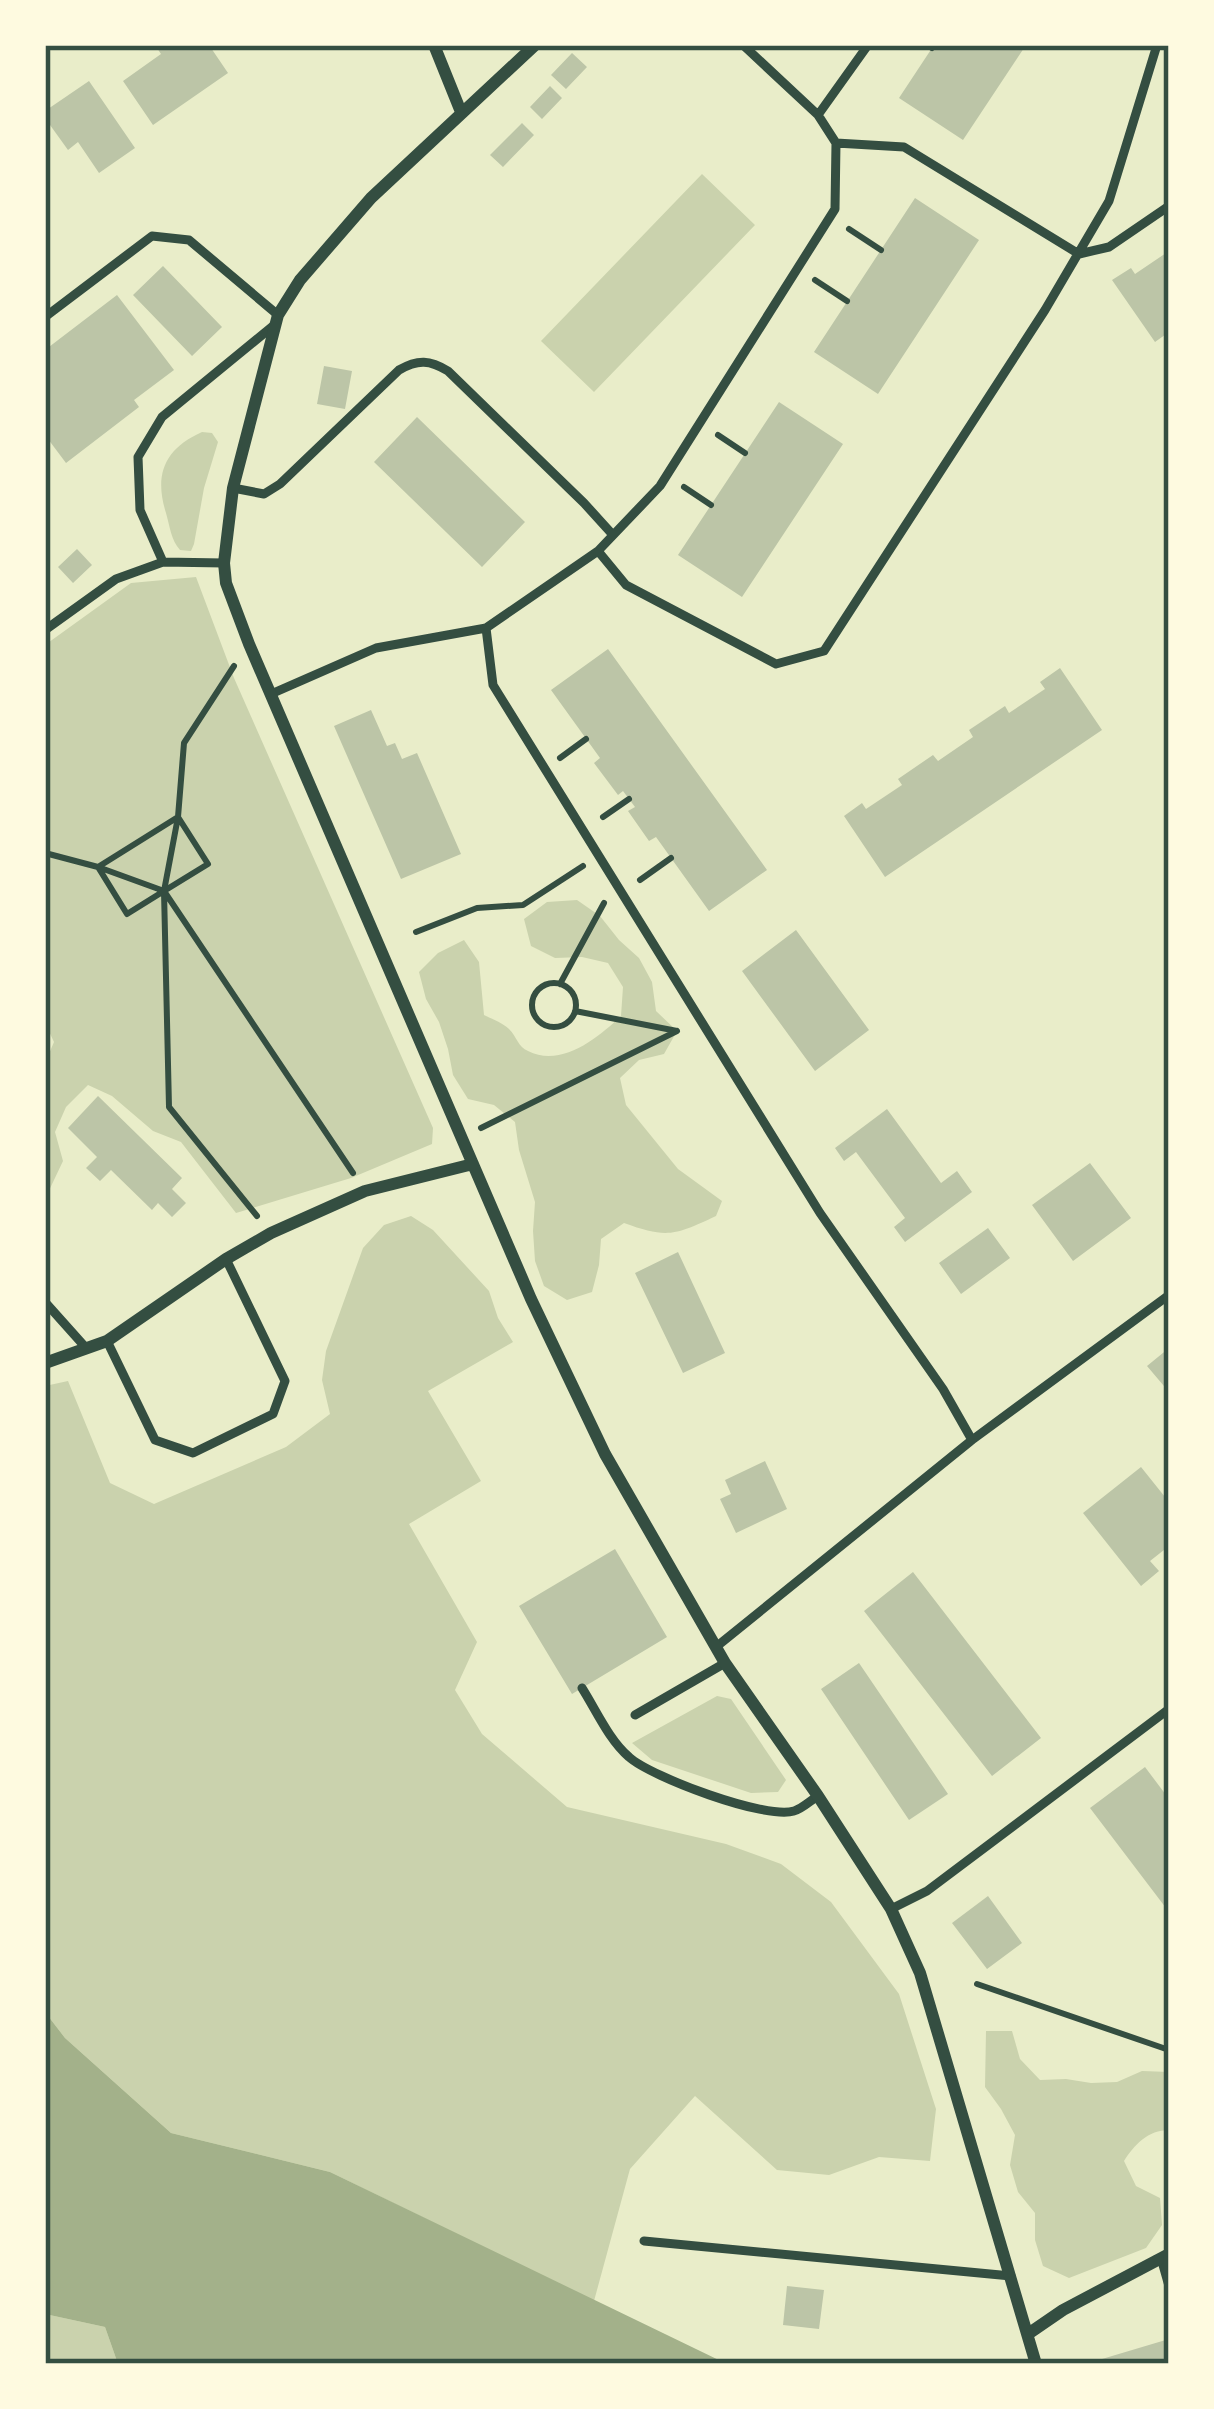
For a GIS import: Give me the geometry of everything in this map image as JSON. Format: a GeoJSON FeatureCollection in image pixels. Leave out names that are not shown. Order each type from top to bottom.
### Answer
{"type":"FeatureCollection","features":[{"type":"Feature","properties":{"kind":"street"},"geometry":{"type":"LineString","coordinates":[[434,45],[461,112]]}},
{"type":"Feature","properties":{"kind":"street"},"geometry":{"type":"LineString","coordinates":[[536,45],[371,198],[300,280],[276,321],[233,488],[226,583],[531,1299],[605,1454],[725,1664],[891,1909],[920,1973],[1036,2364]]}},
{"type":"Feature","properties":{"kind":"street"},"geometry":{"type":"LineString","coordinates":[[45,1363],[107,1341],[271,1233],[364,1191],[473,1164]]}},
{"type":"Feature","properties":{"kind":"street"},"geometry":{"type":"LineString","coordinates":[[1028,2334],[1165,2256]]}},
{"type":"Feature","properties":{"kind":"lane"},"geometry":{"type":"LineString","coordinates":[[271,694],[376,648],[486,628],[598,550],[667,476],[836,209],[836,143],[818,116],[743,45]]}},
{"type":"Feature","properties":{"kind":"lane"},"geometry":{"type":"LineString","coordinates":[[818,116],[868,45]]}},
{"type":"Feature","properties":{"kind":"lane"},"geometry":{"type":"LineString","coordinates":[[598,550],[626,585],[776,664],[824,651],[1109,201],[1156,45]]}},
{"type":"Feature","properties":{"kind":"lane"},"geometry":{"type":"LineString","coordinates":[[836,143],[904,147],[1079,254],[1109,247],[1169,206]]}},
{"type":"Feature","properties":{"kind":"lane"},"geometry":{"type":"LineString","coordinates":[[45,317],[152,236],[188,240],[276,321],[162,417],[138,458],[140,510],[163,562]]}},
{"type":"Feature","properties":{"kind":"lane"},"geometry":{"type":"LineString","coordinates":[[233,488],[264,494],[400,370],[415,361],[434,363],[448,371],[613,535]]}},
{"type":"Feature","properties":{"kind":"lane"},"geometry":{"type":"LineString","coordinates":[[45,630],[116,579],[163,562],[224,563]]}},
{"type":"Feature","properties":{"kind":"lane"},"geometry":{"type":"LineString","coordinates":[[486,628],[493,685],[820,1214],[943,1389],[972,1440]]}},
{"type":"Feature","properties":{"kind":"lane"},"geometry":{"type":"LineString","coordinates":[[107,1341],[155,1440],[193,1454],[273,1414],[285,1381],[226,1259]]}},
{"type":"Feature","properties":{"kind":"lane"},"geometry":{"type":"LineString","coordinates":[[716,1647],[972,1440],[1169,1295]]}},
{"type":"Feature","properties":{"kind":"lane"},"geometry":{"type":"LineString","coordinates":[[45,1302],[87,1349]]}},
{"type":"Feature","properties":{"kind":"lane"},"geometry":{"type":"LineString","coordinates":[[635,1715],[725,1664]]}},
{"type":"Feature","properties":{"kind":"lane"},"geometry":{"type":"LineString","coordinates":[[582,1688],[625,1755],[646,1771],[760,1811],[794,1812],[818,1796]]}},
{"type":"Feature","properties":{"kind":"lane"},"geometry":{"type":"LineString","coordinates":[[891,1909],[927,1891],[1169,1709]]}},
{"type":"Feature","properties":{"kind":"lane"},"geometry":{"type":"LineString","coordinates":[[644,2241],[1011,2276]]}},
{"type":"Feature","properties":{"kind":"lane"},"geometry":{"type":"LineString","coordinates":[[1165,2256],[1169,2285]]}},
{"type":"Feature","properties":{"kind":"path"},"geometry":{"type":"LineString","coordinates":[[830,217],[881,250]]}},
{"type":"Feature","properties":{"kind":"path"},"geometry":{"type":"LineString","coordinates":[[798,268],[848,301]]}},
{"type":"Feature","properties":{"kind":"path"},"geometry":{"type":"LineString","coordinates":[[700,423],[745,453]]}},
{"type":"Feature","properties":{"kind":"path"},"geometry":{"type":"LineString","coordinates":[[667,476],[711,505]]}},
{"type":"Feature","properties":{"kind":"path"},"geometry":{"type":"LineString","coordinates":[[249,644],[184,743],[178,817],[164,891],[169,1107],[271,1233]]}},
{"type":"Feature","properties":{"kind":"path"},"geometry":{"type":"LineString","coordinates":[[583,831],[629,799]]}},
{"type":"Feature","properties":{"kind":"path"},"geometry":{"type":"LineString","coordinates":[[98,867],[178,817]]}},
{"type":"Feature","properties":{"kind":"path"},"geometry":{"type":"LineString","coordinates":[[98,867],[127,914],[208,864],[178,817]]}},
{"type":"Feature","properties":{"kind":"path"},"geometry":{"type":"LineString","coordinates":[[45,853],[164,891],[364,1191]]}},
{"type":"Feature","properties":{"kind":"path"},"geometry":{"type":"LineString","coordinates":[[416,932],[477,908],[523,905],[599,856]]}},
{"type":"Feature","properties":{"kind":"path"},"geometry":{"type":"LineString","coordinates":[[622,894],[671,858]]}},
{"type":"Feature","properties":{"kind":"path"},"geometry":{"type":"LineString","coordinates":[[560,984],[615,883]]}},
{"type":"Feature","properties":{"kind":"path"},"geometry":{"type":"LineString","coordinates":[[550,983],[560,984],[574,997],[575,1011],[566,1024],[547,1027],[532,1013],[534,994],[550,983]]}},
{"type":"Feature","properties":{"kind":"path"},"geometry":{"type":"LineString","coordinates":[[575,1011],[711,1037]]}},
{"type":"Feature","properties":{"kind":"path"},"geometry":{"type":"LineString","coordinates":[[461,1137],[677,1031]]}},
{"type":"Feature","properties":{"kind":"path"},"geometry":{"type":"LineString","coordinates":[[977,1984],[1169,2050]]}},
{"type":"Feature","properties":{"kind":"shaded area"},"geometry":{"type":"Polygon","coordinates":[[[702,174],[755,225],[594,392],[541,341],[702,174]]]}},
{"type":"Feature","properties":{"kind":"shaded area"},"geometry":{"type":"Polygon","coordinates":[[[202,432],[212,433],[218,442],[194,544],[191,551],[180,550],[163,499],[162,475],[179,446],[202,432]]]}},
{"type":"Feature","properties":{"kind":"shaded area"},"geometry":{"type":"Polygon","coordinates":[[[196,577],[234,678],[433,1128],[432,1144],[351,1178],[236,1213],[181,1142],[153,1131],[112,1096],[88,1085],[66,1107],[55,1132],[63,1161],[45,1199],[45,1063],[54,1042],[45,1023],[45,645],[131,583],[196,577]]]}},
{"type":"Feature","properties":{"kind":"shaded area"},"geometry":{"type":"Polygon","coordinates":[[[577,900],[600,916],[639,958],[652,982],[656,1011],[677,1031],[664,1054],[639,1060],[620,1078],[626,1105],[678,1169],[722,1201],[716,1216],[680,1231],[662,1233],[624,1223],[601,1239],[592,1292],[567,1300],[544,1286],[535,1261],[535,1202],[515,1122],[494,1105],[468,1099],[453,1075],[419,972],[438,953],[464,940],[479,962],[484,1015],[507,1027],[528,1051],[553,1056],[578,1048],[621,1016],[623,987],[608,963],[555,958],[531,946],[524,919],[547,902],[577,900]]]}},
{"type":"Feature","properties":{"kind":"shaded area"},"geometry":{"type":"Polygon","coordinates":[[[411,1216],[433,1230],[489,1291],[513,1342],[428,1391],[481,1481],[409,1524],[477,1642],[455,1690],[482,1734],[567,1807],[726,1844],[781,1864],[831,1902],[899,1994],[936,2109],[930,2161],[879,2157],[829,2175],[777,2170],[695,2096],[630,2169],[594,2301],[330,2172],[171,2133],[65,2038],[45,2012],[45,1386],[68,1381],[110,1483],[154,1504],[286,1447],[330,1414],[322,1380],[326,1351],[363,1248],[384,1225],[411,1216]]]}},
{"type":"Feature","properties":{"kind":"shaded area"},"geometry":{"type":"Polygon","coordinates":[[[717,1696],[731,1699],[786,1780],[778,1792],[751,1793],[652,1760],[632,1743],[717,1696]]]}},
{"type":"Feature","properties":{"kind":"shaded area"},"geometry":{"type":"Polygon","coordinates":[[[45,2012],[65,2038],[171,2133],[330,2172],[727,2364],[118,2364],[105,2327],[45,2314],[45,2012]]]}},
{"type":"Feature","properties":{"kind":"shaded area"},"geometry":{"type":"Polygon","coordinates":[[[986,2031],[1012,2031],[1020,2059],[1040,2080],[1117,2082],[1142,2071],[1169,2072],[1169,2130],[1142,2140],[1124,2161],[1136,2186],[1160,2198],[1162,2225],[1146,2248],[1069,2278],[1043,2266],[1035,2240],[1035,2213],[1018,2192],[1010,2165],[1015,2135],[985,2087],[986,2031]]]}},
{"type":"Feature","properties":{"kind":"shaded area"},"geometry":{"type":"Polygon","coordinates":[[[45,2314],[105,2327],[118,2364],[45,2364],[45,2314]]]}},
{"type":"Feature","properties":{"kind":"building"},"geometry":{"type":"Polygon","coordinates":[[[155,45],[209,45],[228,73],[153,125],[123,81],[161,54],[155,45]]]}},
{"type":"Feature","properties":{"kind":"building"},"geometry":{"type":"Polygon","coordinates":[[[934,45],[1026,45],[963,140],[899,98],[934,45]]]}},
{"type":"Feature","properties":{"kind":"building"},"geometry":{"type":"Polygon","coordinates":[[[572,53],[587,67],[566,89],[551,75],[572,53]]]}},
{"type":"Feature","properties":{"kind":"building"},"geometry":{"type":"Polygon","coordinates":[[[89,81],[135,148],[99,173],[78,142],[68,150],[45,118],[45,111],[89,81]]]}},
{"type":"Feature","properties":{"kind":"building"},"geometry":{"type":"Polygon","coordinates":[[[550,86],[562,98],[542,119],[530,107],[550,86]]]}},
{"type":"Feature","properties":{"kind":"building"},"geometry":{"type":"Polygon","coordinates":[[[522,123],[534,135],[503,167],[490,155],[522,123]]]}},
{"type":"Feature","properties":{"kind":"building"},"geometry":{"type":"Polygon","coordinates":[[[915,198],[979,240],[878,394],[814,352],[915,198]]]}},
{"type":"Feature","properties":{"kind":"building"},"geometry":{"type":"Polygon","coordinates":[[[1169,251],[1169,332],[1155,342],[1112,280],[1131,268],[1135,274],[1169,251]]]}},
{"type":"Feature","properties":{"kind":"building"},"geometry":{"type":"Polygon","coordinates":[[[163,266],[222,327],[192,356],[133,295],[163,266]]]}},
{"type":"Feature","properties":{"kind":"building"},"geometry":{"type":"Polygon","coordinates":[[[117,295],[174,370],[134,400],[139,407],[66,463],[45,435],[45,350],[117,295]]]}},
{"type":"Feature","properties":{"kind":"building"},"geometry":{"type":"Polygon","coordinates":[[[324,366],[352,371],[345,409],[317,404],[324,366]]]}},
{"type":"Feature","properties":{"kind":"building"},"geometry":{"type":"Polygon","coordinates":[[[779,402],[843,444],[742,597],[678,555],[779,402]]]}},
{"type":"Feature","properties":{"kind":"building"},"geometry":{"type":"Polygon","coordinates":[[[417,417],[525,522],[482,567],[374,462],[417,417]]]}},
{"type":"Feature","properties":{"kind":"building"},"geometry":{"type":"Polygon","coordinates":[[[77,549],[92,565],[73,583],[58,567],[77,549]]]}},
{"type":"Feature","properties":{"kind":"building"},"geometry":{"type":"Polygon","coordinates":[[[608,649],[767,870],[709,911],[656,837],[649,841],[628,811],[635,807],[623,791],[618,795],[594,763],[600,758],[551,690],[608,649]]]}},
{"type":"Feature","properties":{"kind":"building"},"geometry":{"type":"Polygon","coordinates":[[[1060,668],[1102,730],[885,877],[844,816],[862,803],[866,809],[902,785],[898,779],[933,755],[938,761],[973,737],[969,730],[1005,706],[1009,713],[1045,689],[1040,682],[1060,668]]]}},
{"type":"Feature","properties":{"kind":"building"},"geometry":{"type":"Polygon","coordinates":[[[371,710],[387,746],[395,743],[402,759],[417,753],[461,854],[401,879],[334,726],[371,710]]]}},
{"type":"Feature","properties":{"kind":"building"},"geometry":{"type":"Polygon","coordinates":[[[796,930],[869,1030],[815,1071],[742,971],[796,930]]]}},
{"type":"Feature","properties":{"kind":"building"},"geometry":{"type":"Polygon","coordinates":[[[98,1096],[182,1178],[172,1189],[186,1203],[172,1217],[158,1203],[152,1210],[111,1170],[100,1181],[86,1168],[97,1157],[68,1128],[98,1096]]]}},
{"type":"Feature","properties":{"kind":"building"},"geometry":{"type":"Polygon","coordinates":[[[887,1109],[941,1183],[957,1171],[972,1192],[905,1242],[894,1227],[905,1218],[856,1152],[844,1161],[835,1148],[887,1109]]]}},
{"type":"Feature","properties":{"kind":"building"},"geometry":{"type":"Polygon","coordinates":[[[1090,1163],[1131,1218],[1073,1261],[1032,1205],[1090,1163]]]}},
{"type":"Feature","properties":{"kind":"building"},"geometry":{"type":"Polygon","coordinates":[[[988,1228],[1010,1258],[961,1294],[939,1263],[988,1228]]]}},
{"type":"Feature","properties":{"kind":"building"},"geometry":{"type":"Polygon","coordinates":[[[678,1252],[725,1353],[683,1373],[635,1273],[678,1252]]]}},
{"type":"Feature","properties":{"kind":"building"},"geometry":{"type":"Polygon","coordinates":[[[1169,1348],[1169,1392],[1147,1366],[1169,1348]]]}},
{"type":"Feature","properties":{"kind":"building"},"geometry":{"type":"Polygon","coordinates":[[[765,1461],[787,1509],[736,1533],[720,1499],[731,1494],[725,1480],[765,1461]]]}},
{"type":"Feature","properties":{"kind":"building"},"geometry":{"type":"Polygon","coordinates":[[[1141,1467],[1169,1502],[1169,1546],[1150,1561],[1159,1571],[1141,1586],[1083,1513],[1141,1467]]]}},
{"type":"Feature","properties":{"kind":"building"},"geometry":{"type":"Polygon","coordinates":[[[615,1549],[667,1637],[572,1694],[519,1606],[615,1549]]]}},
{"type":"Feature","properties":{"kind":"building"},"geometry":{"type":"Polygon","coordinates":[[[913,1572],[1041,1738],[992,1776],[864,1611],[913,1572]]]}},
{"type":"Feature","properties":{"kind":"building"},"geometry":{"type":"Polygon","coordinates":[[[859,1663],[948,1794],[909,1820],[821,1689],[859,1663]]]}},
{"type":"Feature","properties":{"kind":"building"},"geometry":{"type":"Polygon","coordinates":[[[1145,1767],[1169,1799],[1169,1912],[1090,1808],[1145,1767]]]}},
{"type":"Feature","properties":{"kind":"building"},"geometry":{"type":"Polygon","coordinates":[[[988,1896],[1022,1943],[987,1969],[952,1923],[988,1896]]]}},
{"type":"Feature","properties":{"kind":"building"},"geometry":{"type":"Polygon","coordinates":[[[787,2286],[824,2290],[819,2329],[783,2325],[787,2286]]]}},
{"type":"Feature","properties":{"kind":"building"},"geometry":{"type":"Polygon","coordinates":[[[1169,2339],[1169,2364],[1103,2364],[1102,2359],[1169,2339]]]}}]}
